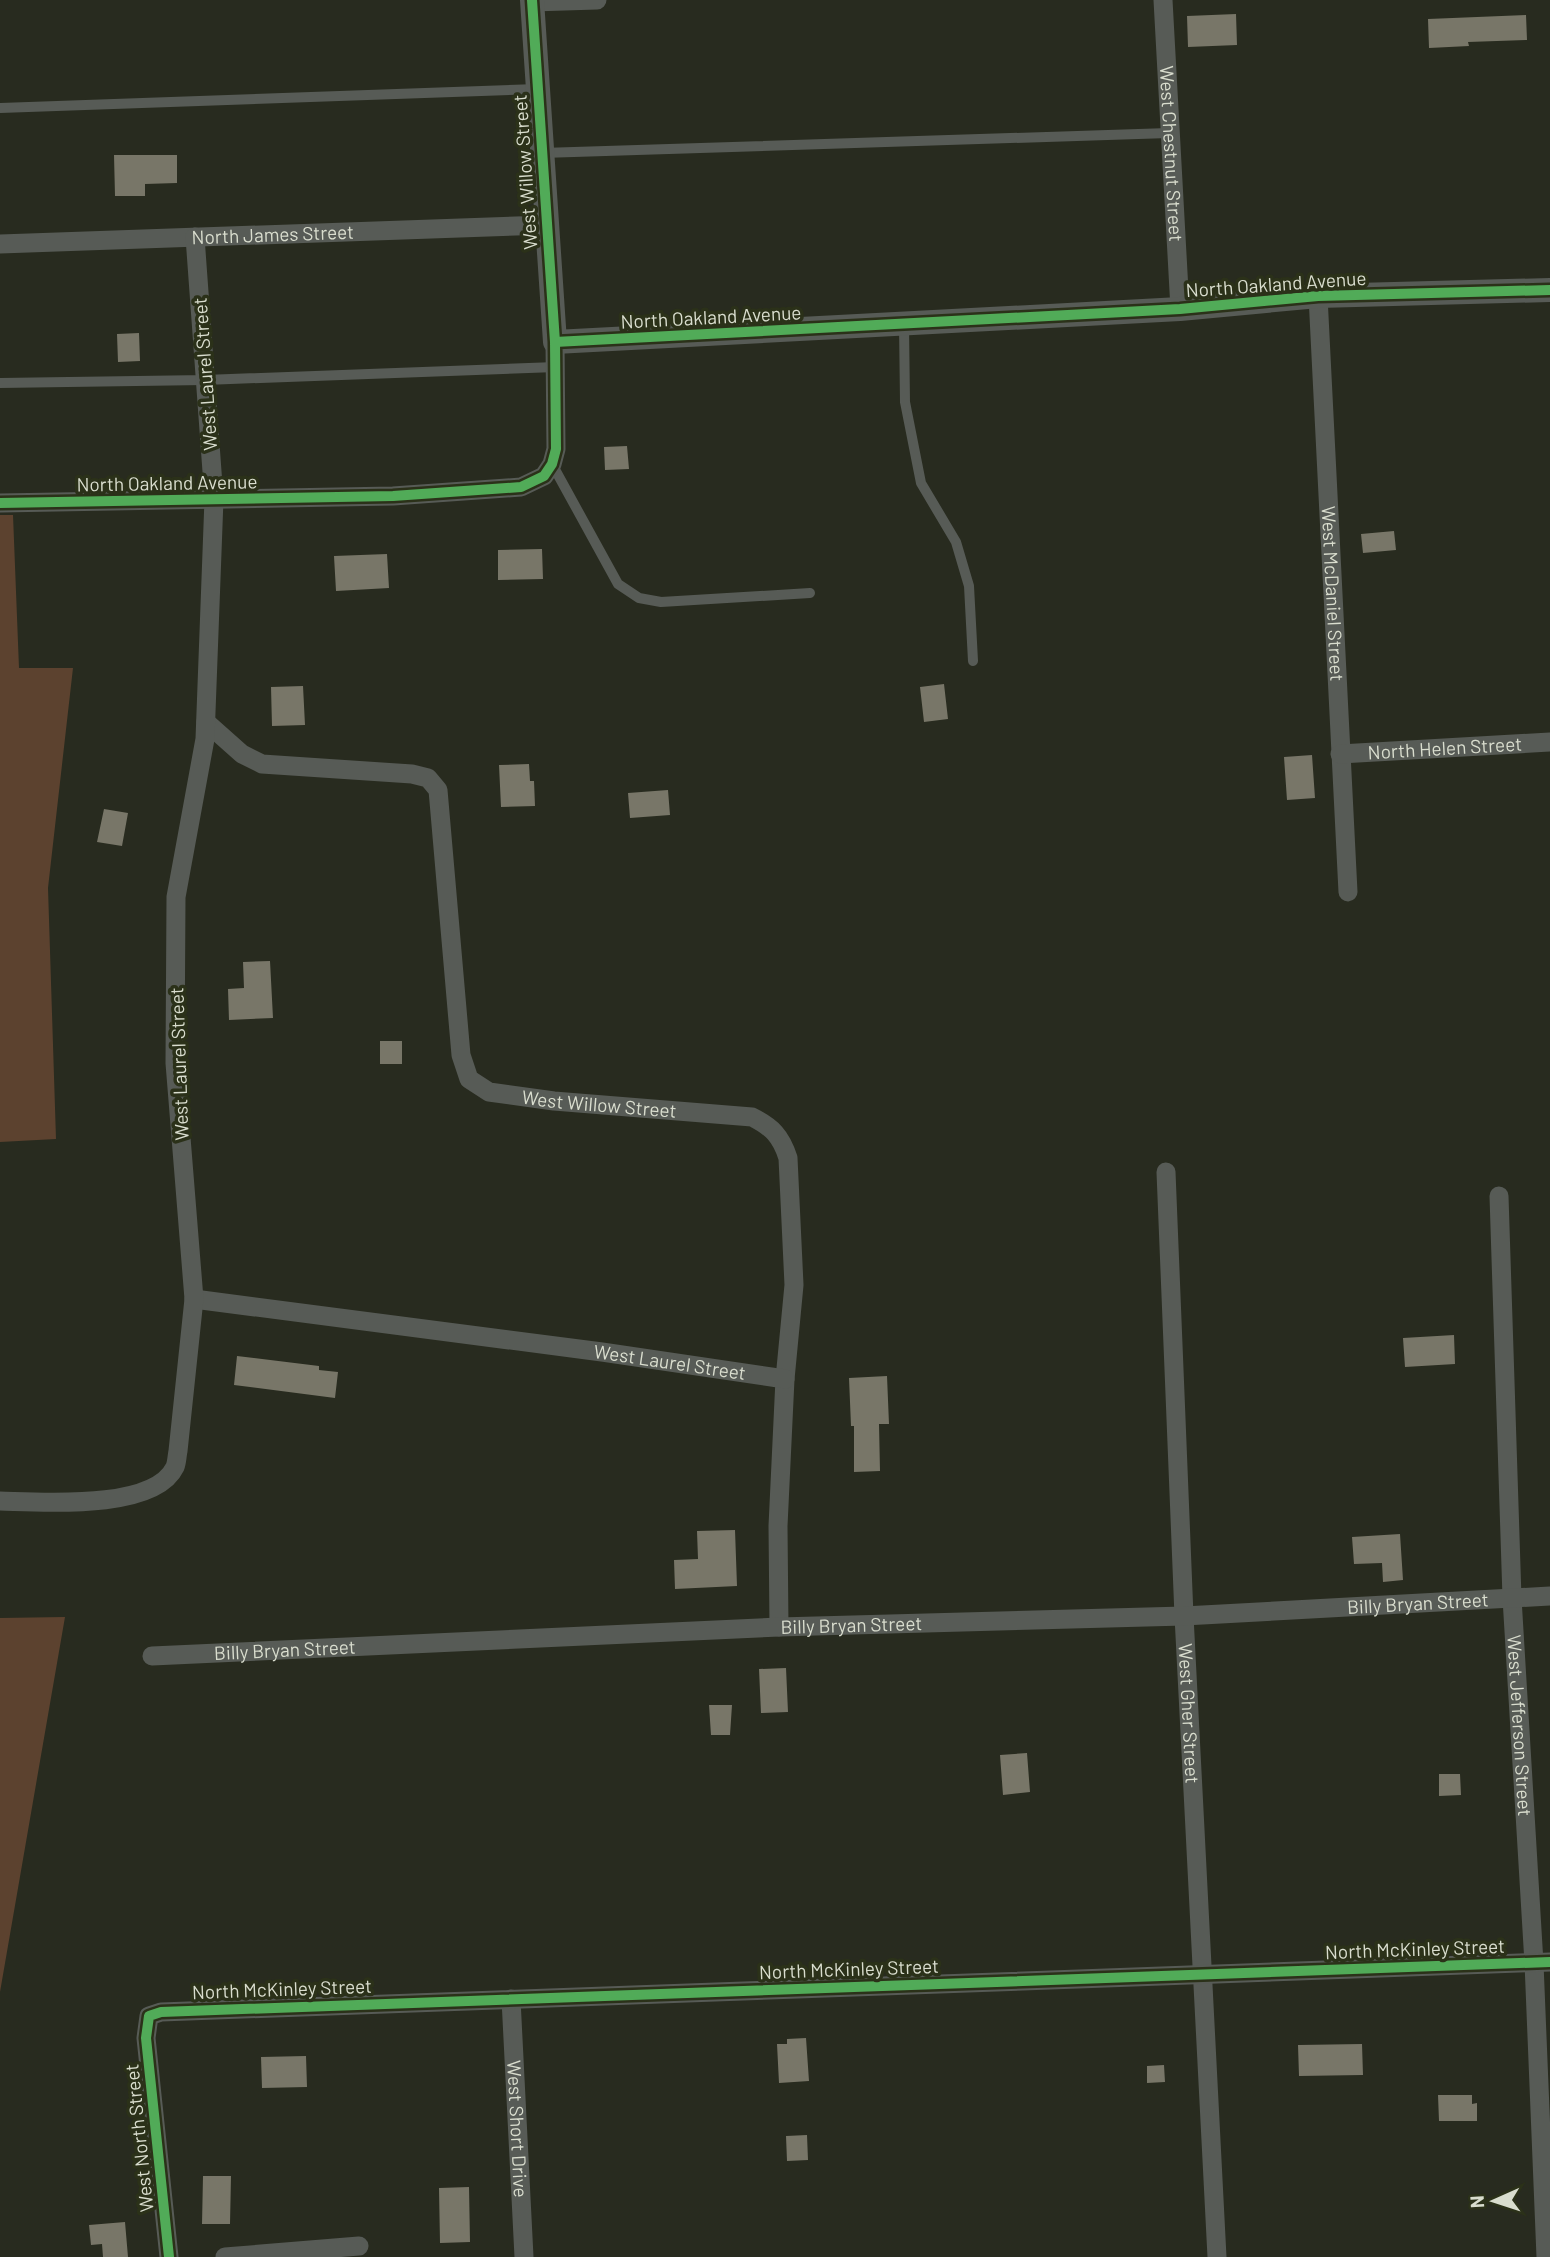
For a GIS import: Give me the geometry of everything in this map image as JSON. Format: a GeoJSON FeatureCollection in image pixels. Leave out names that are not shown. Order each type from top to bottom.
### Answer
{"type":"FeatureCollection","features":[{"type":"Feature","properties":{"kind":"street"},"geometry":{"type":"LineString","coordinates":[[532,1],[597,0]]}},
{"type":"Feature","properties":{"kind":"street","name":"West Chestnut Street"},"geometry":{"type":"LineString","coordinates":[[1163,0],[1180,309]]}},
{"type":"Feature","properties":{"kind":"street","name":"West Willow Street"},"geometry":{"type":"LineString","coordinates":[[532,1],[555,342]]}},
{"type":"Feature","properties":{"kind":"street","name":"North James Street"},"geometry":{"type":"LineString","coordinates":[[0,244],[546,225]]}},
{"type":"Feature","properties":{"kind":"street","name":"West Laurel Street"},"geometry":{"type":"LineString","coordinates":[[195,237],[214,499],[205,739],[176,897],[175,1063],[194,1299],[588,1350],[785,1379]]}},
{"type":"Feature","properties":{"kind":"street","name":"North Oakland Avenue"},"geometry":{"type":"LineString","coordinates":[[555,342],[1180,309],[1318,296],[1550,289]]}},
{"type":"Feature","properties":{"kind":"street","name":"West McDaniel Street"},"geometry":{"type":"LineString","coordinates":[[1318,296],[1348,892]]}},
{"type":"Feature","properties":{"kind":"street"},"geometry":{"type":"LineString","coordinates":[[552,464],[556,449],[555,342]]}},
{"type":"Feature","properties":{"kind":"street","name":"North Oakland Avenue"},"geometry":{"type":"LineString","coordinates":[[0,503],[393,496],[521,487],[544,476],[552,464]]}},
{"type":"Feature","properties":{"kind":"street","name":"West Willow Street"},"geometry":{"type":"LineString","coordinates":[[206,722],[242,754],[261,764],[412,774],[428,778],[438,790],[461,1055],[469,1079],[489,1092],[554,1101],[752,1117],[771,1126],[783,1143],[788,1158],[794,1284],[785,1379],[778,1534],[779,1627]]}},
{"type":"Feature","properties":{"kind":"street","name":"North Helen Street"},"geometry":{"type":"LineString","coordinates":[[1340,754],[1550,741]]}},
{"type":"Feature","properties":{"kind":"street","name":"West Gher Street"},"geometry":{"type":"LineString","coordinates":[[1166,1172],[1184,1616],[1217,2257]]}},
{"type":"Feature","properties":{"kind":"street","name":"West Jefferson Street"},"geometry":{"type":"LineString","coordinates":[[1499,1196],[1512,1598],[1542,1962],[1546,2257]]}},
{"type":"Feature","properties":{"kind":"street"},"geometry":{"type":"LineString","coordinates":[[0,1501],[76,1503],[132,1495],[156,1486],[175,1467],[194,1299]]}},
{"type":"Feature","properties":{"kind":"street","name":"Billy Bryan Street"},"geometry":{"type":"LineString","coordinates":[[152,1656],[779,1627],[1184,1616],[1550,1596]]}},
{"type":"Feature","properties":{"kind":"street","name":"North McKinley Street"},"geometry":{"type":"LineString","coordinates":[[149,2016],[177,2010],[1542,1962]]}},
{"type":"Feature","properties":{"kind":"street","name":"West Short Drive"},"geometry":{"type":"LineString","coordinates":[[511,1999],[524,2257]]}},
{"type":"Feature","properties":{"kind":"street","name":"West North Street"},"geometry":{"type":"LineString","coordinates":[[149,2016],[146,2038],[169,2257]]}},
{"type":"Feature","properties":{"kind":"street"},"geometry":{"type":"LineString","coordinates":[[225,2257],[359,2246]]}},
{"type":"Feature","properties":{"kind":"lane"},"geometry":{"type":"LineString","coordinates":[[0,108],[537,89]]}},
{"type":"Feature","properties":{"kind":"lane"},"geometry":{"type":"LineString","coordinates":[[542,153],[1169,133]]}},
{"type":"Feature","properties":{"kind":"lane"},"geometry":{"type":"LineString","coordinates":[[904,325],[905,402],[921,483],[956,542],[969,586],[973,661]]}},
{"type":"Feature","properties":{"kind":"lane"},"geometry":{"type":"LineString","coordinates":[[0,383],[205,380],[556,367]]}},
{"type":"Feature","properties":{"kind":"lane"},"geometry":{"type":"LineString","coordinates":[[552,464],[618,584],[639,598],[661,602],[810,593]]}},
{"type":"Feature","properties":{"kind":"shaded area"},"geometry":{"type":"Polygon","coordinates":[[[0,515],[13,515],[19,668],[73,668],[48,888],[56,1139],[0,1142],[0,515]]]}},
{"type":"Feature","properties":{"kind":"shaded area"},"geometry":{"type":"Polygon","coordinates":[[[65,1617],[0,1992],[0,1618],[65,1617]]]}},
{"type":"Feature","properties":{"kind":"building"},"geometry":{"type":"Polygon","coordinates":[[[1236,14],[1237,45],[1188,47],[1187,16],[1236,14]]]}},
{"type":"Feature","properties":{"kind":"building"},"geometry":{"type":"Polygon","coordinates":[[[1526,15],[1527,40],[1468,42],[1469,46],[1429,48],[1428,19],[1526,15]]]}},
{"type":"Feature","properties":{"kind":"building"},"geometry":{"type":"Polygon","coordinates":[[[114,155],[177,155],[177,183],[145,184],[145,196],[115,196],[114,155]]]}},
{"type":"Feature","properties":{"kind":"building"},"geometry":{"type":"Polygon","coordinates":[[[139,333],[140,361],[118,362],[117,334],[139,333]]]}},
{"type":"Feature","properties":{"kind":"building"},"geometry":{"type":"Polygon","coordinates":[[[627,446],[629,469],[605,470],[604,447],[627,446]]]}},
{"type":"Feature","properties":{"kind":"building"},"geometry":{"type":"Polygon","coordinates":[[[1394,531],[1396,550],[1363,553],[1361,534],[1394,531]]]}},
{"type":"Feature","properties":{"kind":"building"},"geometry":{"type":"Polygon","coordinates":[[[542,549],[543,579],[498,580],[498,550],[542,549]]]}},
{"type":"Feature","properties":{"kind":"building"},"geometry":{"type":"Polygon","coordinates":[[[387,554],[389,588],[336,591],[334,556],[387,554]]]}},
{"type":"Feature","properties":{"kind":"building"},"geometry":{"type":"Polygon","coordinates":[[[944,684],[948,719],[924,722],[920,687],[944,684]]]}},
{"type":"Feature","properties":{"kind":"building"},"geometry":{"type":"Polygon","coordinates":[[[303,686],[305,725],[272,726],[271,687],[303,686]]]}},
{"type":"Feature","properties":{"kind":"building"},"geometry":{"type":"Polygon","coordinates":[[[1312,755],[1315,798],[1287,800],[1284,757],[1312,755]]]}},
{"type":"Feature","properties":{"kind":"building"},"geometry":{"type":"Polygon","coordinates":[[[529,764],[530,781],[534,781],[535,806],[501,807],[499,765],[529,764]]]}},
{"type":"Feature","properties":{"kind":"building"},"geometry":{"type":"Polygon","coordinates":[[[668,790],[670,815],[630,818],[628,793],[668,790]]]}},
{"type":"Feature","properties":{"kind":"building"},"geometry":{"type":"Polygon","coordinates":[[[104,809],[128,813],[122,846],[97,842],[104,809]]]}},
{"type":"Feature","properties":{"kind":"building"},"geometry":{"type":"Polygon","coordinates":[[[270,961],[273,1018],[229,1020],[228,989],[244,988],[243,962],[270,961]]]}},
{"type":"Feature","properties":{"kind":"building"},"geometry":{"type":"Polygon","coordinates":[[[380,1041],[402,1041],[402,1064],[380,1064],[380,1041]]]}},
{"type":"Feature","properties":{"kind":"building"},"geometry":{"type":"Polygon","coordinates":[[[1454,1335],[1455,1364],[1405,1367],[1403,1338],[1454,1335]]]}},
{"type":"Feature","properties":{"kind":"building"},"geometry":{"type":"Polygon","coordinates":[[[237,1356],[319,1366],[319,1370],[338,1372],[335,1398],[234,1385],[237,1356]]]}},
{"type":"Feature","properties":{"kind":"building"},"geometry":{"type":"Polygon","coordinates":[[[887,1376],[889,1424],[879,1424],[880,1471],[854,1472],[854,1426],[851,1426],[849,1378],[887,1376]]]}},
{"type":"Feature","properties":{"kind":"building"},"geometry":{"type":"Polygon","coordinates":[[[735,1530],[737,1586],[675,1589],[674,1560],[698,1559],[697,1531],[735,1530]]]}},
{"type":"Feature","properties":{"kind":"building"},"geometry":{"type":"Polygon","coordinates":[[[1400,1534],[1403,1580],[1383,1582],[1382,1563],[1354,1564],[1352,1537],[1400,1534]]]}},
{"type":"Feature","properties":{"kind":"building"},"geometry":{"type":"Polygon","coordinates":[[[786,1668],[788,1712],[761,1713],[759,1669],[786,1668]]]}},
{"type":"Feature","properties":{"kind":"building"},"geometry":{"type":"Polygon","coordinates":[[[709,1705],[732,1705],[730,1735],[711,1735],[709,1705]]]}},
{"type":"Feature","properties":{"kind":"building"},"geometry":{"type":"Polygon","coordinates":[[[1027,1753],[1030,1792],[1003,1795],[1000,1755],[1027,1753]]]}},
{"type":"Feature","properties":{"kind":"building"},"geometry":{"type":"Polygon","coordinates":[[[1439,1774],[1460,1774],[1461,1795],[1439,1796],[1439,1774]]]}},
{"type":"Feature","properties":{"kind":"building"},"geometry":{"type":"Polygon","coordinates":[[[806,2038],[809,2081],[779,2083],[777,2044],[787,2044],[787,2039],[806,2038]]]}},
{"type":"Feature","properties":{"kind":"building"},"geometry":{"type":"Polygon","coordinates":[[[1362,2044],[1363,2075],[1299,2076],[1298,2045],[1362,2044]]]}},
{"type":"Feature","properties":{"kind":"building"},"geometry":{"type":"Polygon","coordinates":[[[306,2056],[307,2087],[262,2088],[261,2057],[306,2056]]]}},
{"type":"Feature","properties":{"kind":"building"},"geometry":{"type":"Polygon","coordinates":[[[1164,2065],[1165,2082],[1147,2083],[1147,2066],[1164,2065]]]}},
{"type":"Feature","properties":{"kind":"building"},"geometry":{"type":"Polygon","coordinates":[[[1438,2095],[1472,2095],[1472,2104],[1477,2103],[1477,2121],[1439,2121],[1438,2095]]]}},
{"type":"Feature","properties":{"kind":"building"},"geometry":{"type":"Polygon","coordinates":[[[807,2135],[808,2160],[787,2161],[786,2136],[807,2135]]]}},
{"type":"Feature","properties":{"kind":"building"},"geometry":{"type":"Polygon","coordinates":[[[203,2176],[231,2176],[230,2224],[202,2224],[203,2176]]]}},
{"type":"Feature","properties":{"kind":"building"},"geometry":{"type":"Polygon","coordinates":[[[469,2187],[470,2242],[440,2243],[439,2188],[469,2187]]]}},
{"type":"Feature","properties":{"kind":"building"},"geometry":{"type":"Polygon","coordinates":[[[125,2222],[128,2257],[103,2257],[102,2244],[91,2245],[89,2225],[125,2222]]]}},
{"type":"Feature","properties":{"kind":"cycle path"},"geometry":{"type":"LineString","coordinates":[[0,503],[393,496],[521,487],[544,476],[552,464],[556,449],[555,342],[532,0]]}},
{"type":"Feature","properties":{"kind":"cycle path"},"geometry":{"type":"LineString","coordinates":[[555,342],[1180,309],[1318,296],[1550,290]]}},
{"type":"Feature","properties":{"kind":"cycle path"},"geometry":{"type":"LineString","coordinates":[[169,2257],[146,2038],[149,2016],[161,2012],[1550,1962]]}}]}
